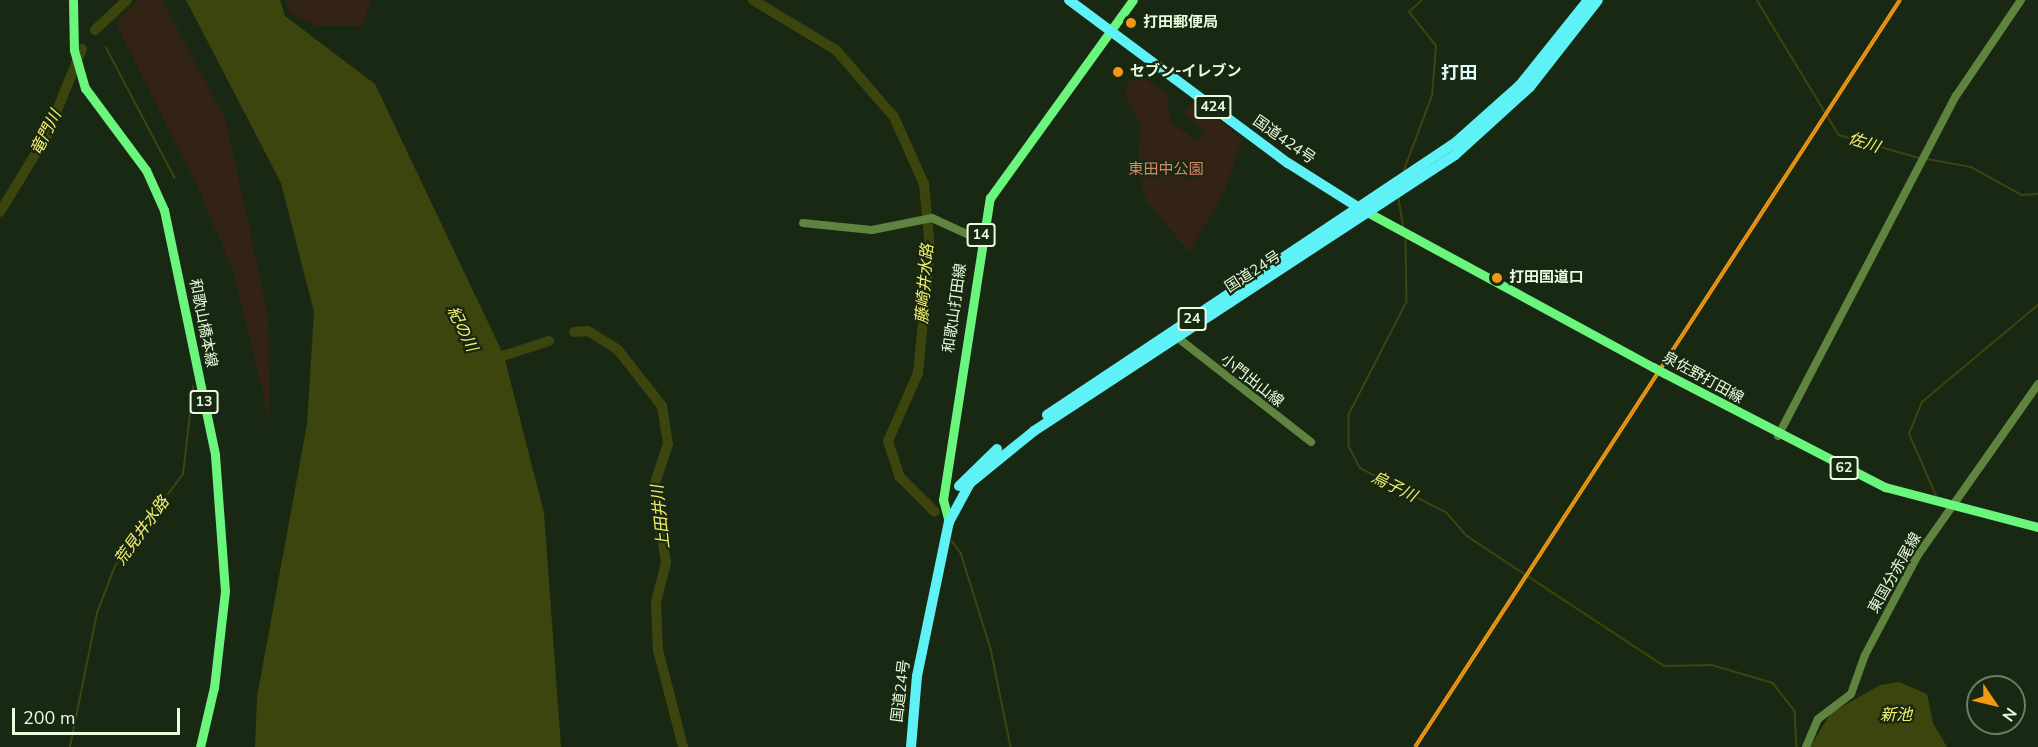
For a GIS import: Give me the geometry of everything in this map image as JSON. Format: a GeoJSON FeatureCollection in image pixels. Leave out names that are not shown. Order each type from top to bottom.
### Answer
{"type":"FeatureCollection","features":[{"type":"Feature","properties":{"kind":"highway","name":"国道424号"},"geometry":{"type":"LineString","coordinates":[[1069,0],[1288,163],[1365,211]]}},
{"type":"Feature","properties":{"kind":"highway","name":"国道24号"},"geometry":{"type":"LineString","coordinates":[[1408,183],[1520,85],[1588,0]]}},
{"type":"Feature","properties":{"kind":"highway","name":"国道24号"},"geometry":{"type":"LineString","coordinates":[[911,747],[912,716],[924,639],[947,518],[984,458],[1408,183],[1524,94],[1598,0]]}},
{"type":"Feature","properties":{"kind":"highway","name":"国道24号"},"geometry":{"type":"LineString","coordinates":[[947,518],[970,483],[992,462],[1365,211]]}},
{"type":"Feature","properties":{"kind":"main road","name":"和歌山橋本線"},"geometry":{"type":"LineString","coordinates":[[73,0],[72,32],[83,82],[158,192],[217,465],[225,591],[214,687],[200,747]]}},
{"type":"Feature","properties":{"kind":"main road","name":"和歌山打田線"},"geometry":{"type":"LineString","coordinates":[[947,518],[980,240],[1001,177],[1133,0]]}},
{"type":"Feature","properties":{"kind":"main road","name":"泉佐野打田線"},"geometry":{"type":"LineString","coordinates":[[1365,211],[1778,436],[1885,487],[1951,508],[2038,527]]}},
{"type":"Feature","properties":{"kind":"street"},"geometry":{"type":"LineString","coordinates":[[1778,436],[1923,154],[2021,0]]}},
{"type":"Feature","properties":{"kind":"street"},"geometry":{"type":"LineString","coordinates":[[803,223],[872,230],[932,218],[980,240]]}},
{"type":"Feature","properties":{"kind":"street","name":"小門出山線"},"geometry":{"type":"LineString","coordinates":[[1178,338],[1311,442]]}},
{"type":"Feature","properties":{"kind":"street","name":"東国分赤尾線"},"geometry":{"type":"LineString","coordinates":[[1806,747],[1818,719],[1851,694],[1865,655],[1913,564],[2038,384]]}},
{"type":"Feature","properties":{"kind":"green space"},"geometry":{"type":"Polygon","coordinates":[[[139,0],[162,0],[226,120],[268,314],[270,424],[232,268],[195,181],[115,23],[139,0]]]}},
{"type":"Feature","properties":{"kind":"green space"},"geometry":{"type":"Polygon","coordinates":[[[285,0],[371,0],[362,26],[316,26],[289,13],[285,0]]]}},
{"type":"Feature","properties":{"kind":"green space","name":"東田中公園"},"geometry":{"type":"Polygon","coordinates":[[[1142,77],[1167,93],[1171,123],[1196,140],[1204,130],[1184,115],[1194,100],[1242,140],[1225,190],[1189,252],[1146,201],[1138,170],[1140,124],[1124,92],[1128,82],[1142,77]]]}},
{"type":"Feature","properties":{"kind":"water","name":"紀の川"},"geometry":{"type":"Polygon","coordinates":[[[186,0],[280,0],[285,16],[375,84],[504,356],[544,513],[561,747],[255,747],[257,697],[307,424],[314,312],[281,183],[186,0]]]}},
{"type":"Feature","properties":{"kind":"water","name":"新池"},"geometry":{"type":"Polygon","coordinates":[[[1899,682],[1927,694],[1933,723],[1947,747],[1810,747],[1831,713],[1880,685],[1899,682]]]}},
{"type":"Feature","properties":{"kind":"waterway","name":"竜門川"},"geometry":{"type":"LineString","coordinates":[[95,30],[127,0]]}},
{"type":"Feature","properties":{"kind":"waterway","name":"藤崎井水路"},"geometry":{"type":"LineString","coordinates":[[753,0],[836,50],[894,117],[924,184],[930,249],[918,373],[888,441],[900,477],[935,512]]}},
{"type":"Feature","properties":{"kind":"waterway","name":"烏子川"},"geometry":{"type":"LineString","coordinates":[[1404,170],[1432,96],[1436,46],[1409,12],[1422,0]]}},
{"type":"Feature","properties":{"kind":"waterway","name":"佐川"},"geometry":{"type":"LineString","coordinates":[[1757,0],[1839,135],[1919,158]]}},
{"type":"Feature","properties":{"kind":"waterway","name":"荒見井水路"},"geometry":{"type":"LineString","coordinates":[[106,47],[175,178]]}},
{"type":"Feature","properties":{"kind":"waterway","name":"竜門川"},"geometry":{"type":"LineString","coordinates":[[0,212],[47,135],[82,49]]}},
{"type":"Feature","properties":{"kind":"waterway","name":"佐川"},"geometry":{"type":"LineString","coordinates":[[1927,159],[1971,167],[2022,195],[2038,194]]}},
{"type":"Feature","properties":{"kind":"waterway","name":"烏子川"},"geometry":{"type":"LineString","coordinates":[[1399,198],[1404,228]]}},
{"type":"Feature","properties":{"kind":"waterway","name":"烏子川"},"geometry":{"type":"LineString","coordinates":[[1406,239],[1407,302],[1349,415],[1349,446],[1360,468],[1447,513],[1467,536],[1664,666],[1712,665],[1773,683],[1795,711],[1797,747]]}},
{"type":"Feature","properties":{"kind":"waterway"},"geometry":{"type":"LineString","coordinates":[[1936,496],[1909,434],[1922,402],[2038,305]]}},
{"type":"Feature","properties":{"kind":"waterway","name":"上田井川"},"geometry":{"type":"LineString","coordinates":[[574,332],[588,331],[618,350],[662,406],[668,444],[654,486],[666,563],[656,602],[658,650],[683,747]]}},
{"type":"Feature","properties":{"kind":"waterway","name":"上田井川"},"geometry":{"type":"LineString","coordinates":[[490,360],[549,341]]}},
{"type":"Feature","properties":{"kind":"waterway","name":"荒見井水路"},"geometry":{"type":"LineString","coordinates":[[70,747],[97,613],[115,566],[183,474],[193,387]]}},
{"type":"Feature","properties":{"kind":"waterway","name":"藤崎井水路"},"geometry":{"type":"LineString","coordinates":[[952,541],[961,553],[991,649],[1011,747]]}},
{"type":"Feature","properties":{"kind":"railway"},"geometry":{"type":"LineString","coordinates":[[1415,747],[1900,0]]}},
{"type":"Feature","properties":{"kind":"place","name":"打田郵便局"},"geometry":{"type":"Point","coordinates":[1131,23]}},
{"type":"Feature","properties":{"kind":"place","name":"セブン-イレブン"},"geometry":{"type":"Point","coordinates":[1118,72]}},
{"type":"Feature","properties":{"kind":"place","name":"打田国道口"},"geometry":{"type":"Point","coordinates":[1497,278]}},
{"type":"Feature","properties":{"kind":"district","name":"打田"},"geometry":{"type":"Point","coordinates":[1459,73]}}]}
